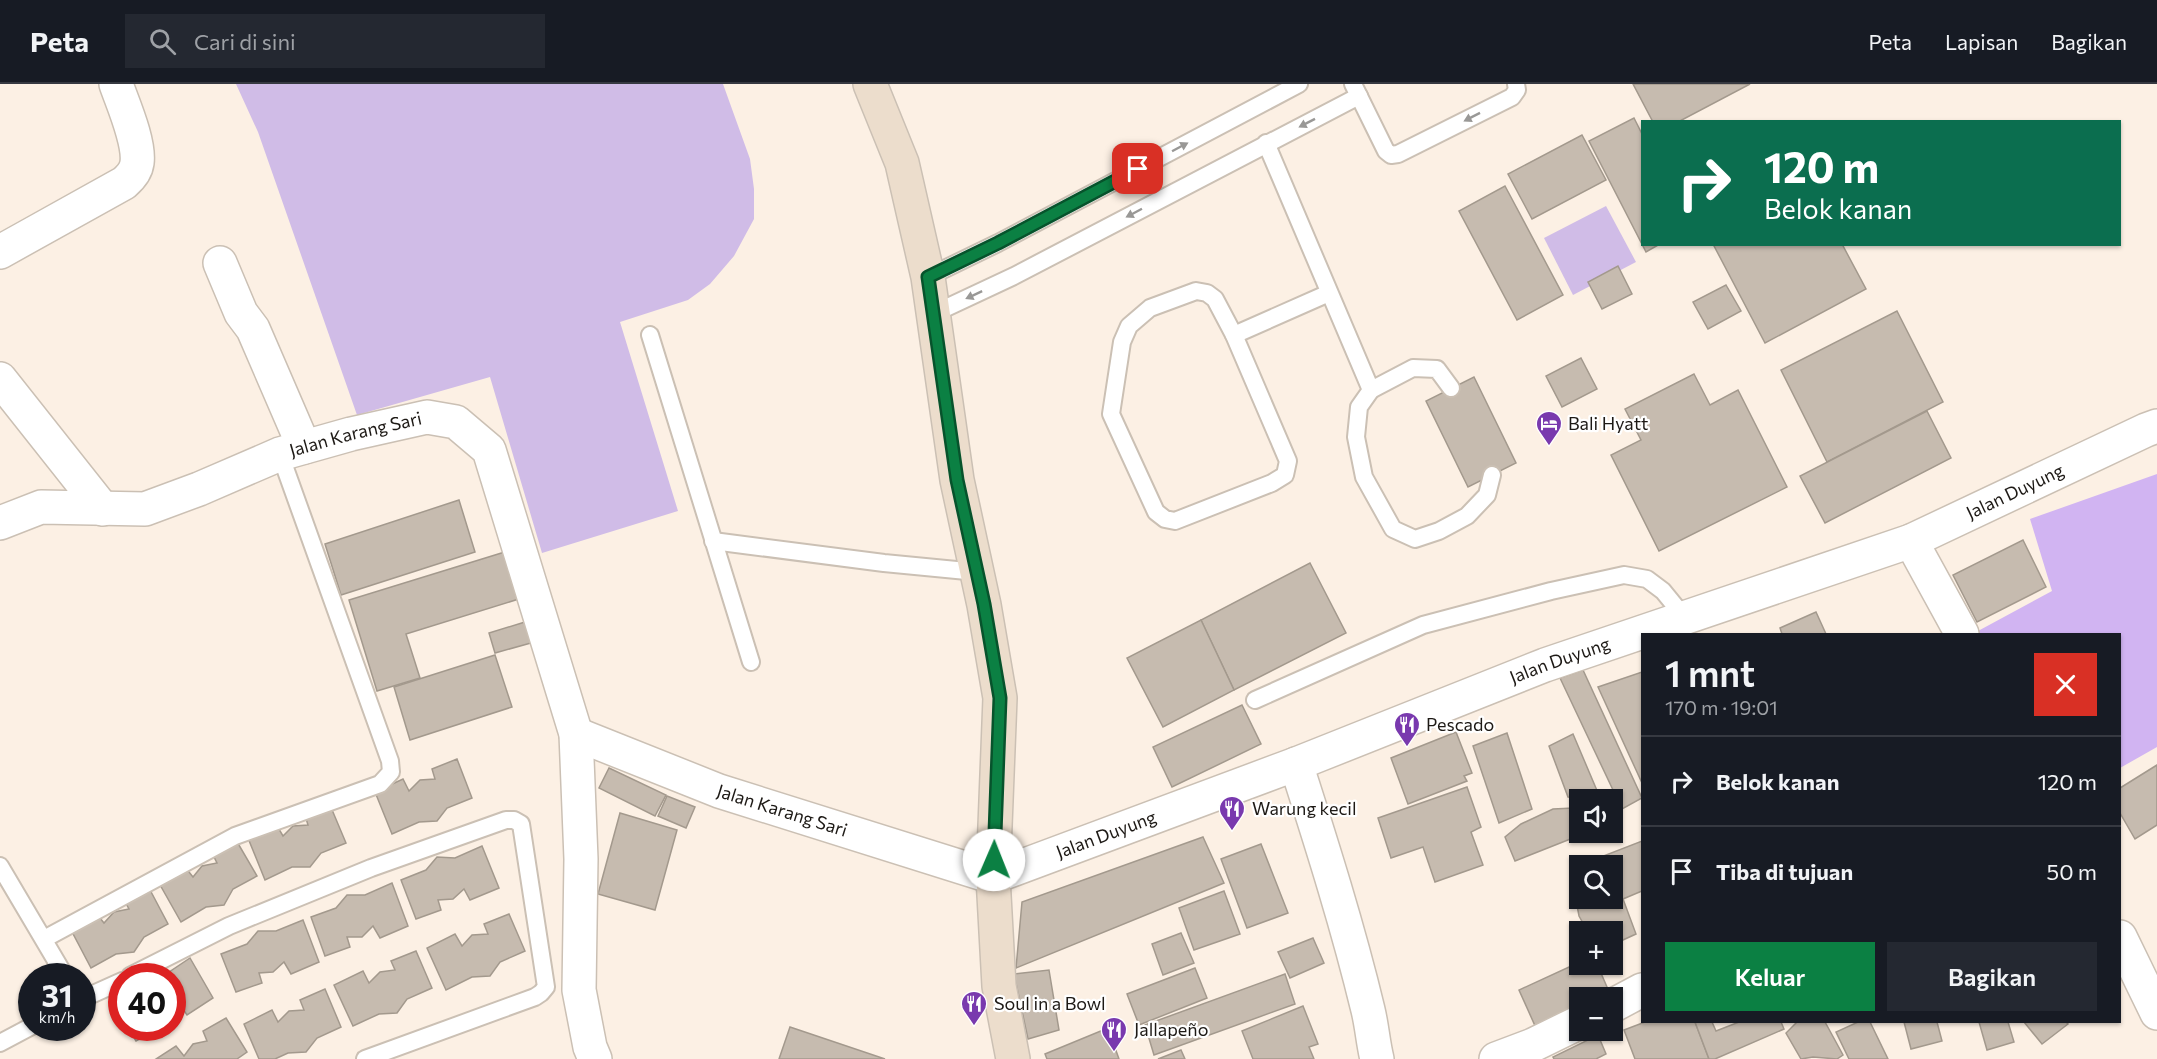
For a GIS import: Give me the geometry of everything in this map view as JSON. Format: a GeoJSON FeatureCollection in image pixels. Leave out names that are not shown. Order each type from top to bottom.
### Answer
{"type":"FeatureCollection","features":[{"type":"Feature","properties":{"kind":"street"},"geometry":{"type":"LineString","coordinates":[[0,252],[131,177],[138,160],[136,144],[116,84]]}},
{"type":"Feature","properties":{"kind":"street"},"geometry":{"type":"LineString","coordinates":[[870,84],[902,163],[928,277],[957,480],[977,572],[1000,698],[993,877],[999,986],[1013,1059]]}},
{"type":"Feature","properties":{"kind":"street"},"geometry":{"type":"LineString","coordinates":[[220,263],[241,313],[253,329],[292,451]]}},
{"type":"Feature","properties":{"kind":"street"},"geometry":{"type":"LineString","coordinates":[[0,379],[103,509]]}},
{"type":"Feature","properties":{"kind":"street","name":"Jalan Karang Sari"},"geometry":{"type":"LineString","coordinates":[[0,523],[41,507],[145,508],[199,489],[292,451],[427,417],[456,422],[489,450],[576,734],[581,859],[579,990],[590,1047],[595,1059]]}},
{"type":"Feature","properties":{"kind":"street","name":"Jalan Duyung"},"geometry":{"type":"LineString","coordinates":[[993,877],[1296,764],[1545,665],[1911,541],[2157,426]]}},
{"type":"Feature","properties":{"kind":"street"},"geometry":{"type":"LineString","coordinates":[[1911,541],[1961,633]]}},
{"type":"Feature","properties":{"kind":"street","name":"Jalan Karang Sari"},"geometry":{"type":"LineString","coordinates":[[576,734],[719,791],[993,877]]}},
{"type":"Feature","properties":{"kind":"street"},"geometry":{"type":"LineString","coordinates":[[1296,764],[1326,858],[1357,969],[1377,1059]]}},
{"type":"Feature","properties":{"kind":"street"},"geometry":{"type":"LineString","coordinates":[[2121,939],[2157,1013]]}},
{"type":"Feature","properties":{"kind":"street"},"geometry":{"type":"LineString","coordinates":[[1623,1000],[1641,991]]}},
{"type":"Feature","properties":{"kind":"street"},"geometry":{"type":"LineString","coordinates":[[1496,1059],[1569,1028]]}},
{"type":"Feature","properties":{"kind":"lane"},"geometry":{"type":"LineString","coordinates":[[928,277],[998,243],[1299,84]]}},
{"type":"Feature","properties":{"kind":"lane"},"geometry":{"type":"LineString","coordinates":[[933,314],[1014,276],[1266,143],[1356,90],[1386,151],[1391,155],[1398,154],[1512,97],[1516,84]]}},
{"type":"Feature","properties":{"kind":"lane"},"geometry":{"type":"LineString","coordinates":[[1266,143],[1371,390]]}},
{"type":"Feature","properties":{"kind":"lane"},"geometry":{"type":"LineString","coordinates":[[1196,291],[1207,293],[1215,299],[1234,335],[1288,461],[1285,475],[1272,483],[1175,521],[1165,519],[1156,512],[1111,414],[1122,342],[1129,326],[1150,308],[1196,291]]}},
{"type":"Feature","properties":{"kind":"lane"},"geometry":{"type":"LineString","coordinates":[[1234,335],[1329,293]]}},
{"type":"Feature","properties":{"kind":"lane"},"geometry":{"type":"LineString","coordinates":[[650,335],[751,662]]}},
{"type":"Feature","properties":{"kind":"lane"},"geometry":{"type":"LineString","coordinates":[[1451,388],[1437,369],[1413,368],[1371,390],[1359,407],[1356,437],[1364,477],[1393,529],[1415,538],[1439,531],[1467,516],[1487,495],[1492,475]]}},
{"type":"Feature","properties":{"kind":"lane"},"geometry":{"type":"LineString","coordinates":[[44,939],[235,836],[380,784],[391,772],[390,761],[292,451]]}},
{"type":"Feature","properties":{"kind":"lane"},"geometry":{"type":"LineString","coordinates":[[713,541],[977,572]]}},
{"type":"Feature","properties":{"kind":"lane"},"geometry":{"type":"LineString","coordinates":[[1255,700],[1423,625],[1551,591],[1624,575],[1647,579],[1663,591],[1685,618]]}},
{"type":"Feature","properties":{"kind":"lane"},"geometry":{"type":"LineString","coordinates":[[156,963],[229,926],[371,868],[506,820],[514,820],[521,825],[546,987],[535,997],[365,1059]]}},
{"type":"Feature","properties":{"kind":"lane"},"geometry":{"type":"LineString","coordinates":[[0,866],[58,963]]}},
{"type":"Feature","properties":{"kind":"lane"},"geometry":{"type":"LineString","coordinates":[[0,1043],[18,1033]]}},
{"type":"Feature","properties":{"kind":"shaded area"},"geometry":{"type":"Polygon","coordinates":[[[236,84],[723,84],[750,159],[754,189],[754,219],[734,256],[710,284],[688,300],[620,322],[678,511],[542,553],[490,377],[357,415],[258,132],[236,84]]]}},
{"type":"Feature","properties":{"kind":"shaded area"},"geometry":{"type":"Polygon","coordinates":[[[1606,206],[1636,262],[1573,295],[1544,238],[1606,206]]]}},
{"type":"Feature","properties":{"kind":"shaded area"},"geometry":{"type":"Polygon","coordinates":[[[2157,474],[2157,747],[2121,767],[2121,633],[1979,633],[1978,631],[2052,591],[2030,519],[2157,474]]]}},
{"type":"Feature","properties":{"kind":"building"},"geometry":{"type":"Polygon","coordinates":[[[1633,84],[1750,84],[1682,120],[1652,120],[1633,84]]]}},
{"type":"Feature","properties":{"kind":"building"},"geometry":{"type":"Polygon","coordinates":[[[1634,118],[1641,132],[1641,242],[1589,141],[1634,118]]]}},
{"type":"Feature","properties":{"kind":"building"},"geometry":{"type":"Polygon","coordinates":[[[1582,135],[1606,180],[1532,219],[1508,174],[1582,135]]]}},
{"type":"Feature","properties":{"kind":"building"},"geometry":{"type":"Polygon","coordinates":[[[1505,186],[1563,295],[1517,320],[1459,211],[1505,186]]]}},
{"type":"Feature","properties":{"kind":"building"},"geometry":{"type":"Polygon","coordinates":[[[1643,246],[1656,246],[1646,252],[1643,246]]]}},
{"type":"Feature","properties":{"kind":"building"},"geometry":{"type":"Polygon","coordinates":[[[1714,246],[1843,246],[1866,289],[1765,343],[1714,246]]]}},
{"type":"Feature","properties":{"kind":"building"},"geometry":{"type":"Polygon","coordinates":[[[1618,266],[1632,294],[1602,309],[1588,282],[1618,266]]]}},
{"type":"Feature","properties":{"kind":"building"},"geometry":{"type":"Polygon","coordinates":[[[1726,285],[1741,311],[1708,329],[1693,302],[1726,285]]]}},
{"type":"Feature","properties":{"kind":"building"},"geometry":{"type":"Polygon","coordinates":[[[1897,311],[1943,402],[1827,462],[1781,370],[1897,311]]]}},
{"type":"Feature","properties":{"kind":"building"},"geometry":{"type":"Polygon","coordinates":[[[1581,358],[1597,389],[1562,407],[1546,376],[1581,358]]]}},
{"type":"Feature","properties":{"kind":"building"},"geometry":{"type":"Polygon","coordinates":[[[1694,374],[1710,405],[1738,390],[1787,487],[1659,551],[1611,455],[1641,440],[1625,409],[1694,374]]]}},
{"type":"Feature","properties":{"kind":"building"},"geometry":{"type":"Polygon","coordinates":[[[1474,377],[1516,463],[1468,487],[1426,401],[1474,377]]]}},
{"type":"Feature","properties":{"kind":"building"},"geometry":{"type":"Polygon","coordinates":[[[1927,411],[1951,458],[1825,523],[1800,476],[1927,411]]]}},
{"type":"Feature","properties":{"kind":"building"},"geometry":{"type":"Polygon","coordinates":[[[459,500],[475,552],[341,595],[325,544],[459,500]]]}},
{"type":"Feature","properties":{"kind":"building"},"geometry":{"type":"Polygon","coordinates":[[[2023,540],[2046,587],[1977,622],[1953,575],[2023,540]]]}},
{"type":"Feature","properties":{"kind":"building"},"geometry":{"type":"Polygon","coordinates":[[[508,551],[522,598],[406,634],[420,678],[377,691],[349,600],[508,551]]]}},
{"type":"Feature","properties":{"kind":"building"},"geometry":{"type":"Polygon","coordinates":[[[1310,563],[1346,633],[1234,690],[1201,620],[1310,563]]]}},
{"type":"Feature","properties":{"kind":"building"},"geometry":{"type":"Polygon","coordinates":[[[1816,612],[1826,633],[1782,633],[1780,628],[1816,612]]]}},
{"type":"Feature","properties":{"kind":"building"},"geometry":{"type":"Polygon","coordinates":[[[1201,620],[1234,690],[1163,727],[1127,658],[1201,620]]]}},
{"type":"Feature","properties":{"kind":"building"},"geometry":{"type":"Polygon","coordinates":[[[525,622],[531,643],[495,653],[489,633],[525,622]]]}},
{"type":"Feature","properties":{"kind":"building"},"geometry":{"type":"Polygon","coordinates":[[[495,655],[512,707],[410,740],[394,687],[495,655]]]}},
{"type":"Feature","properties":{"kind":"building"},"geometry":{"type":"Polygon","coordinates":[[[1583,670],[1641,799],[1623,808],[1623,789],[1613,789],[1560,678],[1583,670]]]}},
{"type":"Feature","properties":{"kind":"building"},"geometry":{"type":"Polygon","coordinates":[[[1641,672],[1641,781],[1598,687],[1641,672]]]}},
{"type":"Feature","properties":{"kind":"building"},"geometry":{"type":"Polygon","coordinates":[[[1242,705],[1261,744],[1172,787],[1153,747],[1242,705]]]}},
{"type":"Feature","properties":{"kind":"building"},"geometry":{"type":"Polygon","coordinates":[[[1456,732],[1472,773],[1464,776],[1467,781],[1408,804],[1391,758],[1456,732]]]}},
{"type":"Feature","properties":{"kind":"building"},"geometry":{"type":"Polygon","coordinates":[[[1507,733],[1532,809],[1499,823],[1473,746],[1507,733]]]}},
{"type":"Feature","properties":{"kind":"building"},"geometry":{"type":"Polygon","coordinates":[[[1573,734],[1596,789],[1569,789],[1568,797],[1549,746],[1573,734]]]}},
{"type":"Feature","properties":{"kind":"building"},"geometry":{"type":"Polygon","coordinates":[[[457,759],[472,798],[447,808],[437,821],[419,822],[392,834],[375,792],[403,779],[409,791],[420,780],[435,779],[432,769],[457,759]]]}},
{"type":"Feature","properties":{"kind":"building"},"geometry":{"type":"Polygon","coordinates":[[[2157,765],[2157,825],[2135,839],[2121,815],[2121,787],[2157,765]]]}},
{"type":"Feature","properties":{"kind":"building"},"geometry":{"type":"Polygon","coordinates":[[[609,768],[666,795],[655,816],[599,788],[609,768]]]}},
{"type":"Feature","properties":{"kind":"building"},"geometry":{"type":"Polygon","coordinates":[[[1467,787],[1481,827],[1471,832],[1483,865],[1435,882],[1423,847],[1391,858],[1378,818],[1467,787]]]}},
{"type":"Feature","properties":{"kind":"building"},"geometry":{"type":"Polygon","coordinates":[[[667,796],[695,807],[686,828],[658,816],[667,796]]]}},
{"type":"Feature","properties":{"kind":"building"},"geometry":{"type":"Polygon","coordinates":[[[330,805],[346,843],[321,853],[310,867],[292,867],[265,880],[248,838],[276,824],[283,836],[293,826],[308,825],[305,815],[330,805]]]}},
{"type":"Feature","properties":{"kind":"building"},"geometry":{"type":"Polygon","coordinates":[[[1569,808],[1569,840],[1515,861],[1505,837],[1521,824],[1553,809],[1569,808]]]}},
{"type":"Feature","properties":{"kind":"building"},"geometry":{"type":"Polygon","coordinates":[[[620,813],[677,830],[655,910],[598,894],[620,813]]]}},
{"type":"Feature","properties":{"kind":"building"},"geometry":{"type":"Polygon","coordinates":[[[1203,837],[1224,883],[1016,968],[1022,902],[1203,837]]]}},
{"type":"Feature","properties":{"kind":"building"},"geometry":{"type":"Polygon","coordinates":[[[236,840],[257,876],[233,889],[224,905],[206,907],[181,922],[159,883],[185,867],[193,877],[202,866],[217,863],[212,853],[236,840]]]}},
{"type":"Feature","properties":{"kind":"building"},"geometry":{"type":"Polygon","coordinates":[[[1641,841],[1641,891],[1623,899],[1623,855],[1606,855],[1641,841]]]}},
{"type":"Feature","properties":{"kind":"building"},"geometry":{"type":"Polygon","coordinates":[[[1261,844],[1288,913],[1247,928],[1221,859],[1261,844]]]}},
{"type":"Feature","properties":{"kind":"building"},"geometry":{"type":"Polygon","coordinates":[[[482,846],[499,888],[470,900],[464,889],[453,899],[438,900],[441,910],[416,919],[401,880],[426,870],[437,857],[455,858],[482,846]]]}},
{"type":"Feature","properties":{"kind":"building"},"geometry":{"type":"Polygon","coordinates":[[[392,883],[408,926],[380,938],[373,926],[362,937],[347,937],[350,947],[325,956],[311,917],[336,908],[347,895],[365,895],[392,883]]]}},
{"type":"Feature","properties":{"kind":"building"},"geometry":{"type":"Polygon","coordinates":[[[149,888],[168,924],[144,937],[134,952],[116,954],[96,965],[96,963],[88,963],[70,928],[96,913],[104,923],[114,912],[129,909],[124,900],[149,888]]]}},
{"type":"Feature","properties":{"kind":"building"},"geometry":{"type":"Polygon","coordinates":[[[1224,891],[1240,934],[1194,950],[1179,908],[1224,891]]]}},
{"type":"Feature","properties":{"kind":"building"},"geometry":{"type":"Polygon","coordinates":[[[1623,899],[1636,934],[1623,940],[1623,921],[1582,921],[1578,909],[1623,909],[1623,899]]]}},
{"type":"Feature","properties":{"kind":"building"},"geometry":{"type":"Polygon","coordinates":[[[509,914],[525,951],[500,962],[490,976],[472,977],[446,990],[427,948],[455,934],[462,946],[472,935],[488,934],[484,924],[509,914]]]}},
{"type":"Feature","properties":{"kind":"building"},"geometry":{"type":"Polygon","coordinates":[[[303,920],[319,962],[291,974],[284,962],[273,972],[259,973],[262,983],[236,992],[221,954],[247,944],[258,931],[276,931],[303,920]]]}},
{"type":"Feature","properties":{"kind":"building"},"geometry":{"type":"Polygon","coordinates":[[[1181,933],[1194,963],[1163,975],[1152,944],[1181,933]]]}},
{"type":"Feature","properties":{"kind":"building"},"geometry":{"type":"Polygon","coordinates":[[[1313,938],[1324,963],[1290,978],[1278,952],[1313,938]]]}},
{"type":"Feature","properties":{"kind":"building"},"geometry":{"type":"Polygon","coordinates":[[[416,951],[432,988],[407,999],[397,1013],[379,1014],[353,1026],[334,985],[363,971],[369,983],[380,972],[395,970],[391,961],[416,951]]]}},
{"type":"Feature","properties":{"kind":"building"},"geometry":{"type":"Polygon","coordinates":[[[190,958],[213,998],[187,1015],[186,963],[182,963],[190,958]]]}},
{"type":"Feature","properties":{"kind":"building"},"geometry":{"type":"Polygon","coordinates":[[[1569,967],[1569,975],[1602,975],[1607,987],[1569,987],[1569,1013],[1536,1028],[1519,990],[1569,967]]]}},
{"type":"Feature","properties":{"kind":"building"},"geometry":{"type":"Polygon","coordinates":[[[1195,968],[1207,998],[1139,1025],[1127,994],[1195,968]]]}},
{"type":"Feature","properties":{"kind":"building"},"geometry":{"type":"Polygon","coordinates":[[[1049,970],[1059,1030],[1028,1039],[1014,974],[1049,970]]]}},
{"type":"Feature","properties":{"kind":"building"},"geometry":{"type":"Polygon","coordinates":[[[1285,974],[1295,1004],[1154,1055],[1145,1025],[1285,974]]]}},
{"type":"Feature","properties":{"kind":"building"},"geometry":{"type":"Polygon","coordinates":[[[325,989],[341,1027],[317,1038],[306,1052],[288,1053],[275,1059],[259,1059],[244,1024],[272,1010],[278,1022],[289,1011],[304,1010],[300,1000],[325,989]]]}},
{"type":"Feature","properties":{"kind":"building"},"geometry":{"type":"Polygon","coordinates":[[[1303,1006],[1318,1044],[1309,1047],[1314,1059],[1253,1059],[1242,1031],[1303,1006]]]}},
{"type":"Feature","properties":{"kind":"building"},"geometry":{"type":"Polygon","coordinates":[[[226,1018],[247,1052],[237,1059],[156,1059],[176,1046],[184,1056],[193,1044],[207,1041],[203,1031],[226,1018]]]}},
{"type":"Feature","properties":{"kind":"building"},"geometry":{"type":"Polygon","coordinates":[[[1642,1023],[1695,1023],[1709,1059],[1635,1059],[1624,1030],[1642,1023]]]}},
{"type":"Feature","properties":{"kind":"building"},"geometry":{"type":"Polygon","coordinates":[[[1695,1023],[1712,1023],[1716,1031],[1736,1023],[1781,1023],[1784,1029],[1715,1059],[1709,1059],[1695,1023]]]}},
{"type":"Feature","properties":{"kind":"building"},"geometry":{"type":"Polygon","coordinates":[[[1796,1023],[1826,1023],[1843,1055],[1837,1059],[1813,1057],[1801,1059],[1786,1033],[1796,1023]]]}},
{"type":"Feature","properties":{"kind":"building"},"geometry":{"type":"Polygon","coordinates":[[[1856,1023],[1870,1023],[1888,1059],[1849,1059],[1836,1032],[1856,1023]]]}},
{"type":"Feature","properties":{"kind":"building"},"geometry":{"type":"Polygon","coordinates":[[[1904,1023],[1937,1023],[1942,1041],[1911,1049],[1904,1023]]]}},
{"type":"Feature","properties":{"kind":"building"},"geometry":{"type":"Polygon","coordinates":[[[1979,1023],[2008,1023],[2014,1042],[1987,1050],[1979,1023]]]}},
{"type":"Feature","properties":{"kind":"building"},"geometry":{"type":"Polygon","coordinates":[[[2025,1023],[2068,1024],[2042,1044],[2025,1023]]]}},
{"type":"Feature","properties":{"kind":"building"},"geometry":{"type":"Polygon","coordinates":[[[790,1027],[885,1059],[779,1059],[790,1027]]]}},
{"type":"Feature","properties":{"kind":"building"},"geometry":{"type":"Polygon","coordinates":[[[1108,1028],[1119,1059],[1047,1059],[1045,1054],[1108,1028]]]}},
{"type":"Feature","properties":{"kind":"building"},"geometry":{"type":"Polygon","coordinates":[[[1586,1041],[1601,1041],[1606,1054],[1596,1059],[1554,1059],[1553,1057],[1586,1041]]]}},
{"type":"Feature","properties":{"kind":"building"},"geometry":{"type":"Polygon","coordinates":[[[1181,1050],[1185,1059],[1158,1059],[1181,1050]]]}},
{"type":"Feature","properties":{"kind":"place","name":"Bali Hyatt"},"geometry":{"type":"Point","coordinates":[1549,447]}},
{"type":"Feature","properties":{"kind":"place","name":"Pescado"},"geometry":{"type":"Point","coordinates":[1407,748]}},
{"type":"Feature","properties":{"kind":"place","name":"Warung kecil"},"geometry":{"type":"Point","coordinates":[1232,832]}},
{"type":"Feature","properties":{"kind":"place","name":"Soul in a Bowl"},"geometry":{"type":"Point","coordinates":[974,1027]}},
{"type":"Feature","properties":{"kind":"place","name":"Jallapeño"},"geometry":{"type":"Point","coordinates":[1114,1053]}},
{"type":"Feature","properties":{"kind":"route"},"geometry":{"type":"LineString","coordinates":[[994,860],[1000,698],[984,604],[957,480],[928,277],[1138,169]]}}]}
